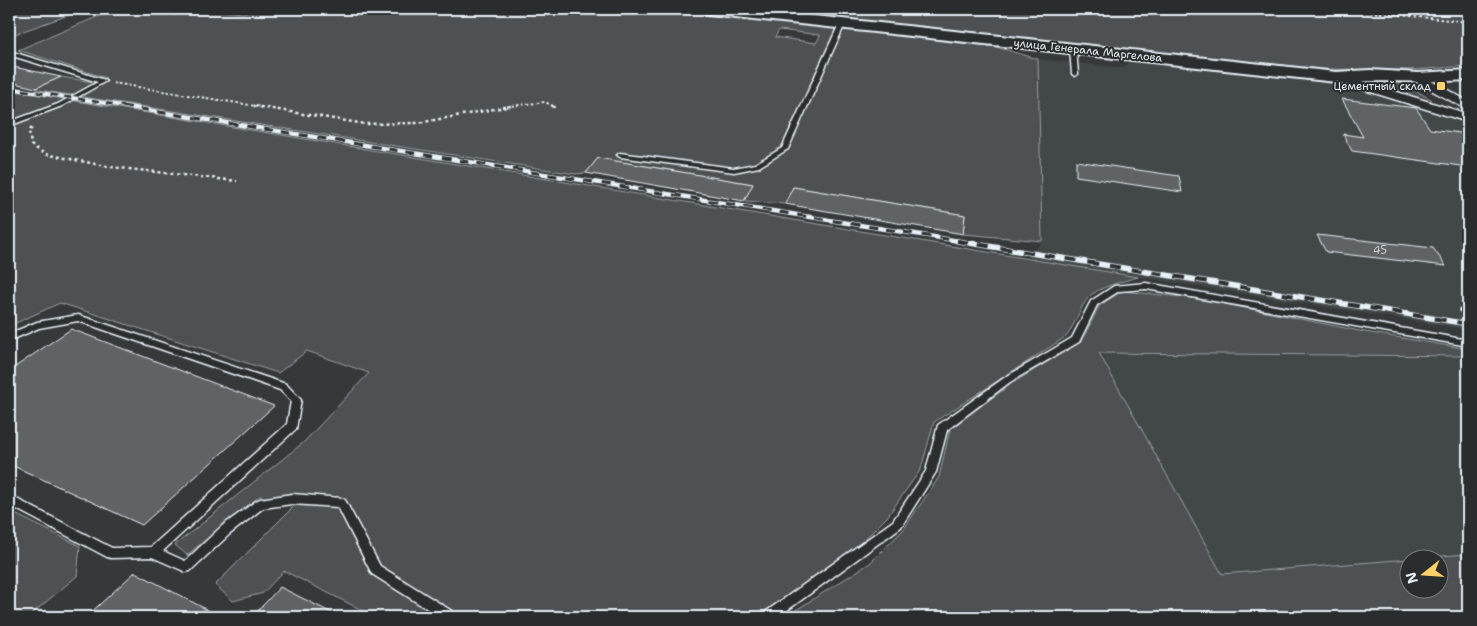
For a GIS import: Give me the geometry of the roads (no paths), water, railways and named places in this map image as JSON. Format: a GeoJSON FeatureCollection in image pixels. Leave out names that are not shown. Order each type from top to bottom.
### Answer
{"type":"FeatureCollection","features":[{"type":"Feature","properties":{"kind":"main road","name":"улица Генерала Маргелова"},"geometry":{"type":"LineString","coordinates":[[708,9],[1336,77],[1370,75],[1418,78],[1468,75]]}},
{"type":"Feature","properties":{"kind":"street"},"geometry":{"type":"LineString","coordinates":[[1336,77],[1468,118]]}},
{"type":"Feature","properties":{"kind":"street"},"geometry":{"type":"LineString","coordinates":[[1418,78],[1468,106]]}},
{"type":"Feature","properties":{"kind":"street"},"geometry":{"type":"LineString","coordinates":[[1434,108],[1443,101],[1442,93]]}},
{"type":"Feature","properties":{"kind":"lane"},"geometry":{"type":"LineString","coordinates":[[620,155],[734,170],[757,166],[785,149],[842,24]]}},
{"type":"Feature","properties":{"kind":"lane"},"geometry":{"type":"LineString","coordinates":[[1073,49],[1075,74]]}},
{"type":"Feature","properties":{"kind":"lane"},"geometry":{"type":"LineString","coordinates":[[9,54],[36,60],[79,76],[103,81],[60,105],[9,124]]}},
{"type":"Feature","properties":{"kind":"lane"},"geometry":{"type":"LineString","coordinates":[[768,617],[897,524],[931,472],[942,428],[1007,380],[1076,340],[1094,302],[1117,288],[1146,286],[1468,343]]}},
{"type":"Feature","properties":{"kind":"lane"},"geometry":{"type":"LineString","coordinates":[[9,338],[37,325],[78,318],[283,387],[296,400],[292,426],[153,552]]}},
{"type":"Feature","properties":{"kind":"lane"},"geometry":{"type":"LineString","coordinates":[[9,500],[111,553],[153,552],[186,567],[226,530],[260,504],[292,499],[341,503],[376,570],[452,617]]}},
{"type":"Feature","properties":{"kind":"railway"},"geometry":{"type":"LineString","coordinates":[[9,88],[130,107]]}},
{"type":"Feature","properties":{"kind":"railway"},"geometry":{"type":"LineString","coordinates":[[122,106],[965,242]]}},
{"type":"Feature","properties":{"kind":"railway"},"geometry":{"type":"LineString","coordinates":[[957,241],[1468,324]]}},
{"type":"Feature","properties":{"kind":"railway"},"geometry":{"type":"LineString","coordinates":[[1461,310],[1468,311]]}},
{"type":"Feature","properties":{"kind":"place","name":"Цементный склад"},"geometry":{"type":"Point","coordinates":[1441,86]}}]}
